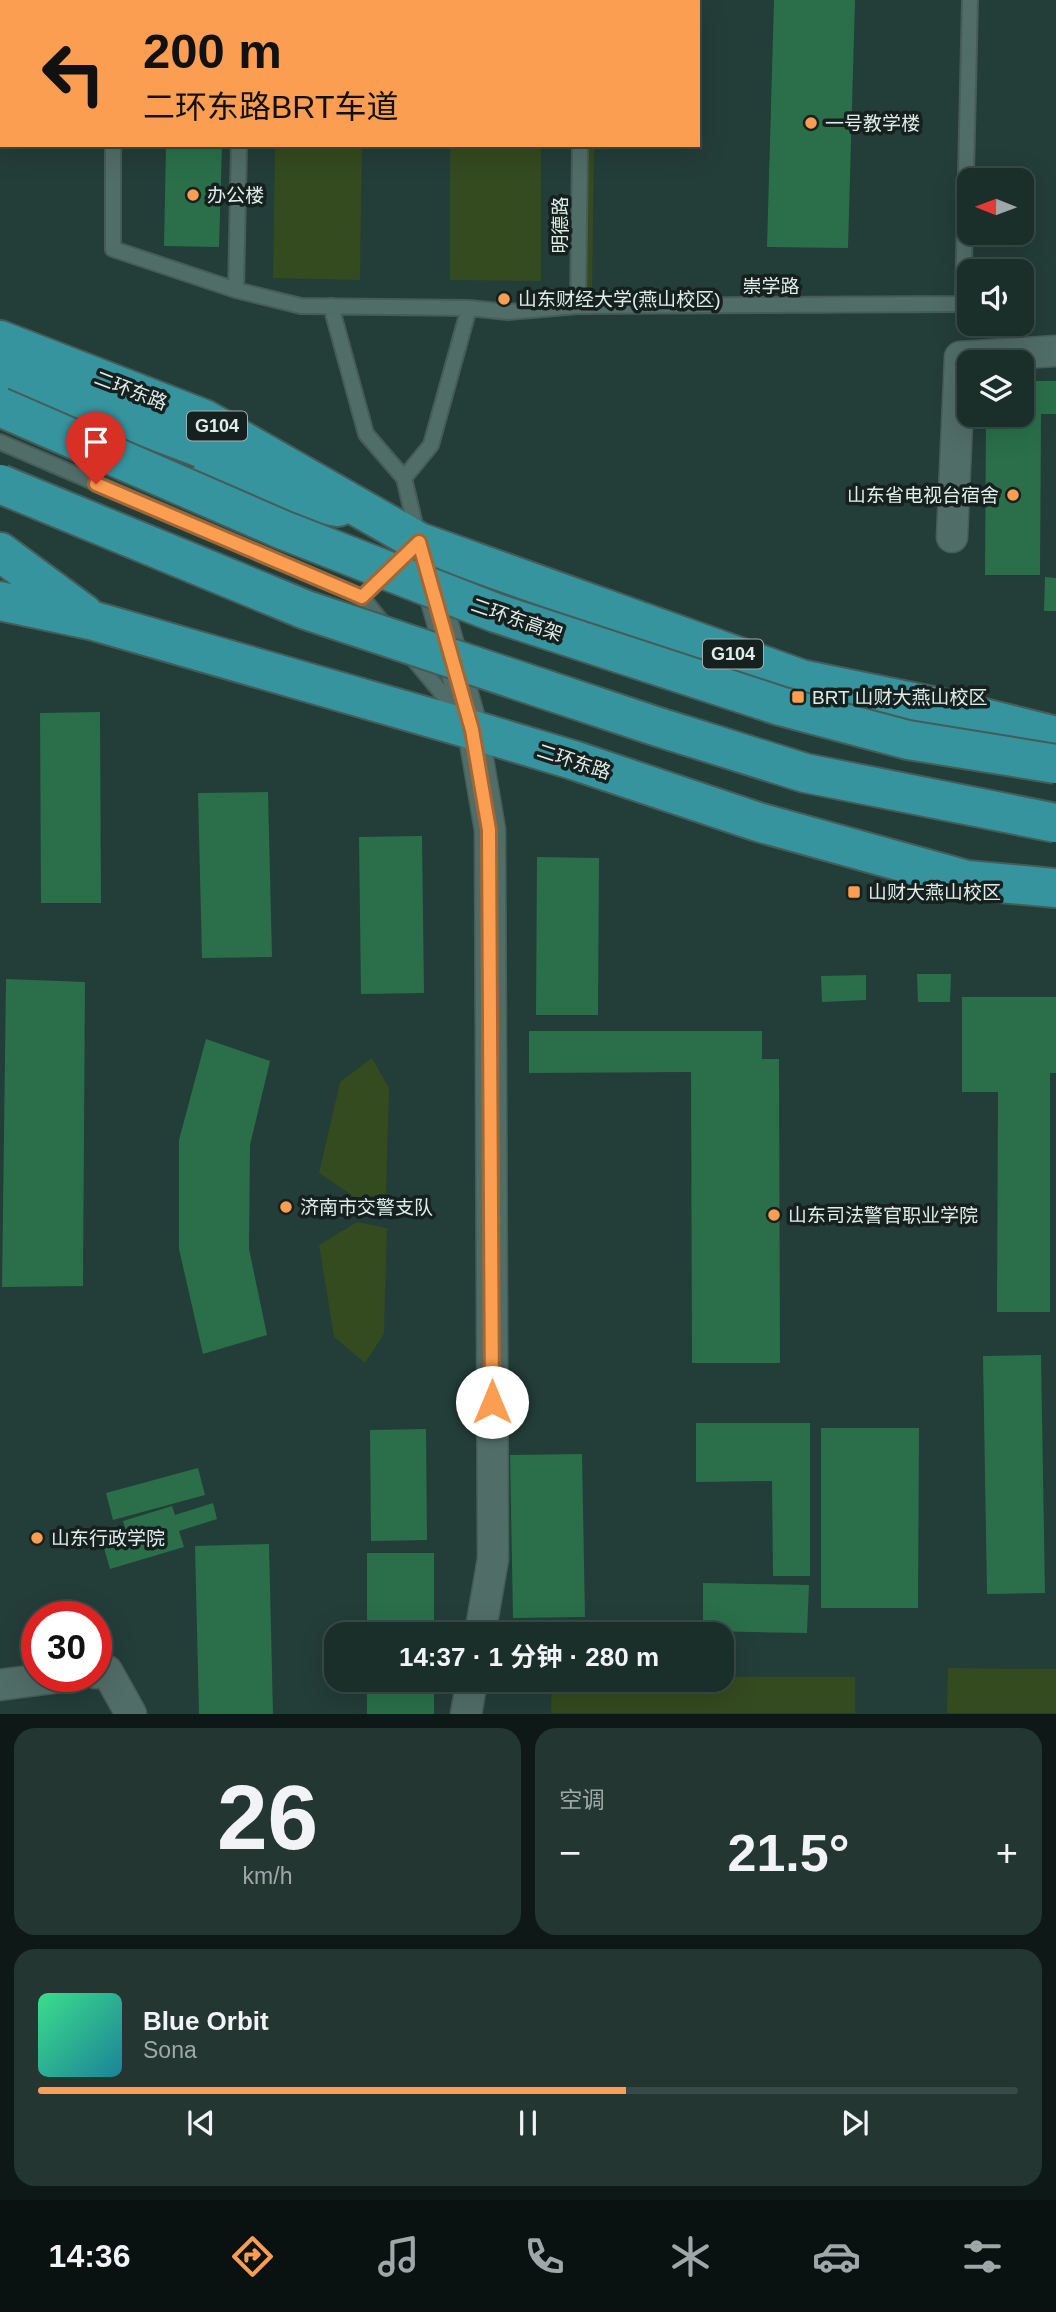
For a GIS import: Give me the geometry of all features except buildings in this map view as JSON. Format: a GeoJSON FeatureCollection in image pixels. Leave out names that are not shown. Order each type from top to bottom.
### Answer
{"type":"FeatureCollection","features":[{"type":"Feature","properties":{"kind":"highway","name":"二环东路"},"geometry":{"type":"LineString","coordinates":[[0,340],[204,418],[368,512],[410,551],[802,679],[952,710],[1056,736]]}},
{"type":"Feature","properties":{"kind":"highway"},"geometry":{"type":"LineString","coordinates":[[0,372],[368,512]]}},
{"type":"Feature","properties":{"kind":"highway","name":"二环东路"},"geometry":{"type":"LineString","coordinates":[[0,402],[111,447],[234,488],[368,512]]}},
{"type":"Feature","properties":{"kind":"highway","name":"二环东高架"},"geometry":{"type":"LineString","coordinates":[[0,407],[284,530],[509,617],[793,709],[908,740],[1056,764]]}},
{"type":"Feature","properties":{"kind":"highway"},"geometry":{"type":"LineString","coordinates":[[0,484],[306,610],[655,726],[805,773],[1056,823]]}},
{"type":"Feature","properties":{"kind":"highway","name":"二环东路"},"geometry":{"type":"LineString","coordinates":[[0,552],[94,621]]}},
{"type":"Feature","properties":{"kind":"highway"},"geometry":{"type":"LineString","coordinates":[[0,577],[94,621]]}},
{"type":"Feature","properties":{"kind":"highway","name":"二环东路"},"geometry":{"type":"LineString","coordinates":[[0,601],[94,621],[472,730],[758,822],[967,880],[1056,888]]}},
{"type":"Feature","properties":{"kind":"street"},"geometry":{"type":"LineString","coordinates":[[952,537],[960,358],[1056,351]]}},
{"type":"Feature","properties":{"kind":"street"},"geometry":{"type":"LineString","coordinates":[[410,551],[472,730],[490,844],[493,1559],[482,1622]]}},
{"type":"Feature","properties":{"kind":"street"},"geometry":{"type":"LineString","coordinates":[[112,1680],[131,1713]]}},
{"type":"Feature","properties":{"kind":"street"},"geometry":{"type":"LineString","coordinates":[[0,1685],[21,1682]]}},
{"type":"Feature","properties":{"kind":"street"},"geometry":{"type":"LineString","coordinates":[[466,1713],[470,1692]]}},
{"type":"Feature","properties":{"kind":"lane","name":"崇学路"},"geometry":{"type":"LineString","coordinates":[[113,147],[113,249],[236,290],[301,306],[469,308],[508,312],[579,306],[963,304],[970,0]]}},
{"type":"Feature","properties":{"kind":"lane"},"geometry":{"type":"LineString","coordinates":[[236,290],[239,147]]}},
{"type":"Feature","properties":{"kind":"lane","name":"明德路"},"geometry":{"type":"LineString","coordinates":[[579,306],[580,147]]}},
{"type":"Feature","properties":{"kind":"lane"},"geometry":{"type":"LineString","coordinates":[[331,306],[366,434],[404,478],[410,551],[371,588]]}},
{"type":"Feature","properties":{"kind":"lane"},"geometry":{"type":"LineString","coordinates":[[404,478],[431,445],[469,308]]}},
{"type":"Feature","properties":{"kind":"lane"},"geometry":{"type":"LineString","coordinates":[[0,442],[371,588],[472,730]]}},
{"type":"Feature","properties":{"kind":"green space"},"geometry":{"type":"Polygon","coordinates":[[[275,147],[362,147],[360,280],[273,278],[275,147]]]}},
{"type":"Feature","properties":{"kind":"green space"},"geometry":{"type":"Polygon","coordinates":[[[450,147],[541,147],[541,281],[450,280],[450,147]]]}},
{"type":"Feature","properties":{"kind":"green space"},"geometry":{"type":"Polygon","coordinates":[[[580,147],[594,147],[592,306],[578,306],[580,147]]]}},
{"type":"Feature","properties":{"kind":"green space"},"geometry":{"type":"Polygon","coordinates":[[[372,1058],[389,1088],[386,1194],[356,1198],[319,1173],[340,1082],[372,1058]]]}},
{"type":"Feature","properties":{"kind":"green space"},"geometry":{"type":"Polygon","coordinates":[[[357,1222],[387,1228],[384,1334],[365,1363],[334,1337],[319,1245],[357,1222]]]}},
{"type":"Feature","properties":{"kind":"green space"},"geometry":{"type":"Polygon","coordinates":[[[948,1668],[1056,1669],[1056,1713],[947,1713],[948,1668]]]}},
{"type":"Feature","properties":{"kind":"green space"},"geometry":{"type":"Polygon","coordinates":[[[734,1677],[855,1677],[855,1713],[551,1713],[552,1692],[734,1692],[734,1677]]]}},
{"type":"Feature","properties":{"kind":"place","name":"一号教学楼"},"geometry":{"type":"Point","coordinates":[811,123]}},
{"type":"Feature","properties":{"kind":"place","name":"办公楼"},"geometry":{"type":"Point","coordinates":[193,195]}},
{"type":"Feature","properties":{"kind":"place","name":"山东财经大学(燕山校区)"},"geometry":{"type":"Point","coordinates":[504,299]}},
{"type":"Feature","properties":{"kind":"place","name":"山东省电视台宿舍"},"geometry":{"type":"Point","coordinates":[1013,495]}},
{"type":"Feature","properties":{"kind":"place","name":"BRT 山财大燕山校区"},"geometry":{"type":"Point","coordinates":[798,697]}},
{"type":"Feature","properties":{"kind":"place","name":"山财大燕山校区"},"geometry":{"type":"Point","coordinates":[854,892]}},
{"type":"Feature","properties":{"kind":"place","name":"济南市交警支队"},"geometry":{"type":"Point","coordinates":[286,1207]}},
{"type":"Feature","properties":{"kind":"place","name":"山东司法警官职业学院"},"geometry":{"type":"Point","coordinates":[774,1215]}},
{"type":"Feature","properties":{"kind":"place","name":"山东行政学院"},"geometry":{"type":"Point","coordinates":[37,1538]}},
{"type":"Feature","properties":{"kind":"route"},"geometry":{"type":"LineString","coordinates":[[96,484],[362,597],[419,542],[472,730],[489,830],[492,1402]]}}]}
